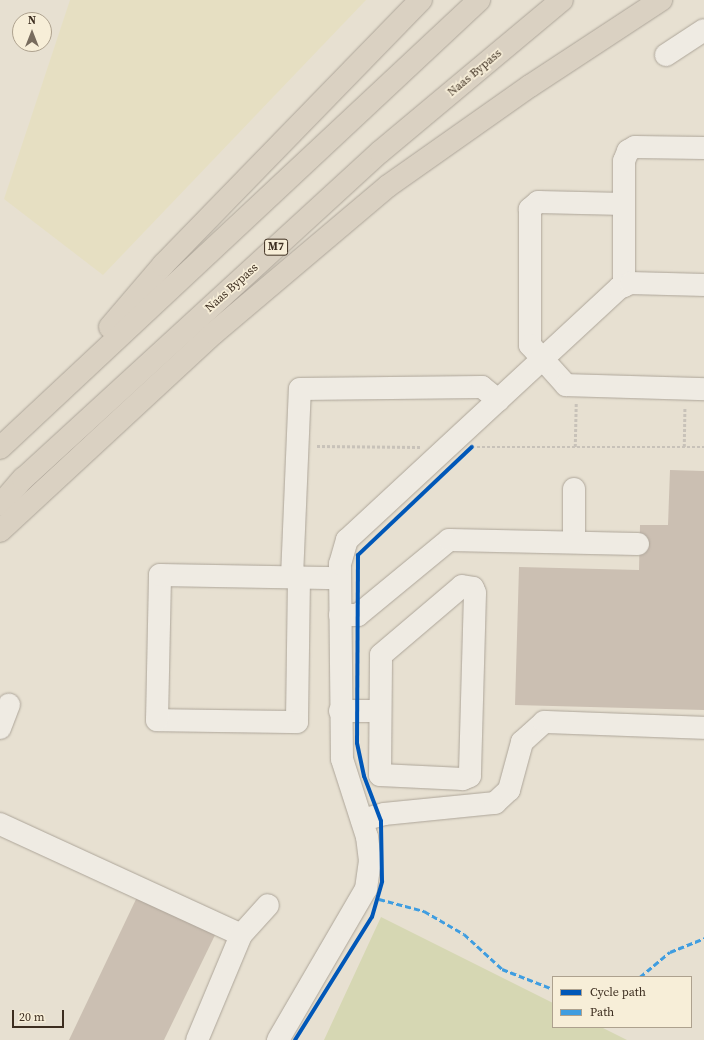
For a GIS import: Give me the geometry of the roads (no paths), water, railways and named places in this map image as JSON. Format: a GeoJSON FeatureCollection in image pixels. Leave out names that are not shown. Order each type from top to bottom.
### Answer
{"type":"FeatureCollection","features":[{"type":"Feature","properties":{"kind":"highway"},"geometry":{"type":"LineString","coordinates":[[32,418],[164,265],[420,0]]}},
{"type":"Feature","properties":{"kind":"highway"},"geometry":{"type":"LineString","coordinates":[[0,448],[479,0]]}},
{"type":"Feature","properties":{"kind":"highway","name":"Naas Bypass"},"geometry":{"type":"LineString","coordinates":[[0,505],[23,478],[380,152],[562,0]]}},
{"type":"Feature","properties":{"kind":"highway","name":"M7"},"geometry":{"type":"LineString","coordinates":[[0,531],[214,333],[388,186],[530,86],[661,0]]}},
{"type":"Feature","properties":{"kind":"lane"},"geometry":{"type":"LineString","coordinates":[[666,54],[704,30]]}},
{"type":"Feature","properties":{"kind":"lane"},"geometry":{"type":"LineString","coordinates":[[624,286],[624,204],[628,151],[635,147],[704,148]]}},
{"type":"Feature","properties":{"kind":"lane"},"geometry":{"type":"LineString","coordinates":[[624,204],[538,202],[530,210],[528,336],[532,348],[566,385],[576,387],[695,389]]}},
{"type":"Feature","properties":{"kind":"lane"},"geometry":{"type":"LineString","coordinates":[[278,1040],[366,889],[370,861],[362,820],[342,759],[340,711],[340,578],[347,540],[624,286],[704,285]]}},
{"type":"Feature","properties":{"kind":"lane"},"geometry":{"type":"LineString","coordinates":[[340,578],[296,577],[160,575],[157,720],[297,722],[296,577],[296,446],[298,396],[300,389],[309,386],[482,387],[498,400]]}},
{"type":"Feature","properties":{"kind":"lane"},"geometry":{"type":"LineString","coordinates":[[574,490],[574,542]]}},
{"type":"Feature","properties":{"kind":"lane"},"geometry":{"type":"LineString","coordinates":[[340,615],[358,615],[449,540],[638,544]]}},
{"type":"Feature","properties":{"kind":"lane"},"geometry":{"type":"LineString","coordinates":[[462,586],[473,588],[470,776],[463,779],[380,775],[379,711],[381,655],[455,590],[462,586]]}},
{"type":"Feature","properties":{"kind":"lane"},"geometry":{"type":"LineString","coordinates":[[0,728],[10,705]]}},
{"type":"Feature","properties":{"kind":"lane"},"geometry":{"type":"LineString","coordinates":[[340,711],[379,711]]}},
{"type":"Feature","properties":{"kind":"lane"},"geometry":{"type":"LineString","coordinates":[[362,820],[384,814],[495,803],[509,790],[522,742],[544,722],[704,728]]}},
{"type":"Feature","properties":{"kind":"lane"},"geometry":{"type":"LineString","coordinates":[[0,824],[241,935]]}},
{"type":"Feature","properties":{"kind":"lane"},"geometry":{"type":"LineString","coordinates":[[197,1040],[241,935],[268,905]]}}]}
